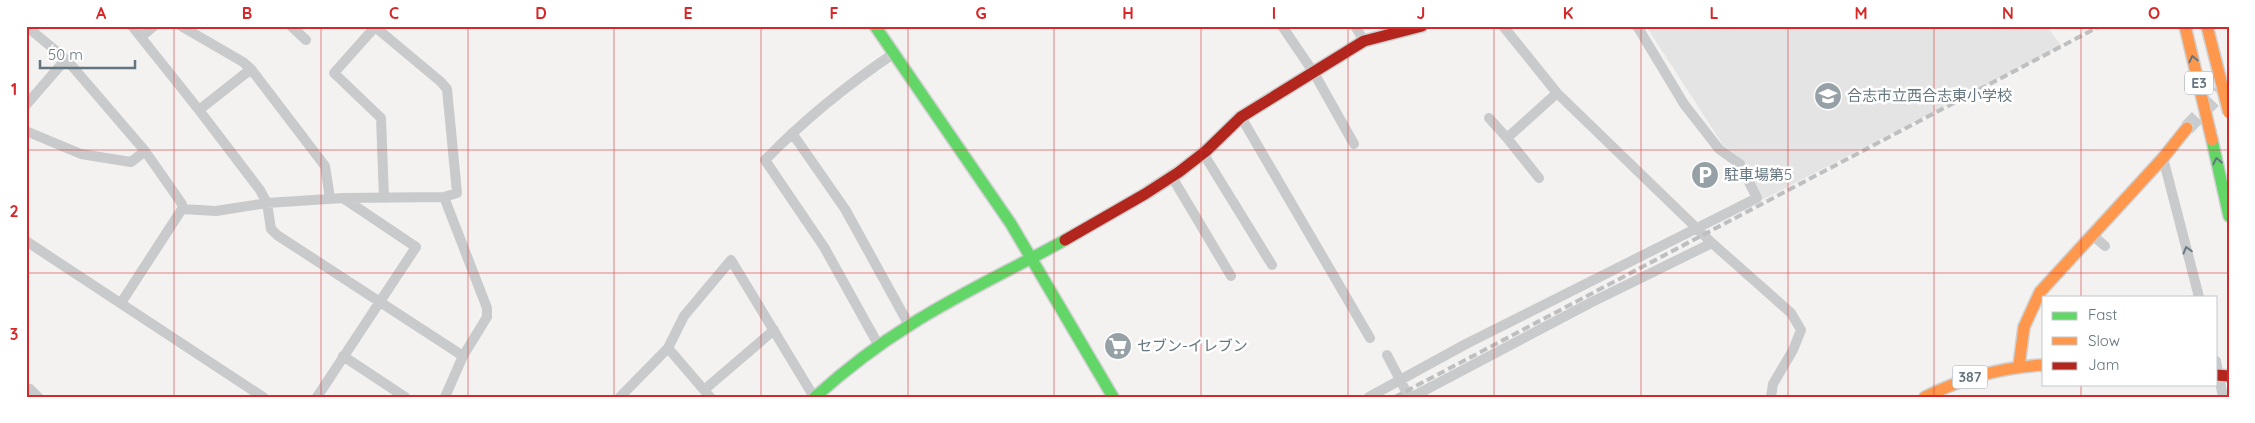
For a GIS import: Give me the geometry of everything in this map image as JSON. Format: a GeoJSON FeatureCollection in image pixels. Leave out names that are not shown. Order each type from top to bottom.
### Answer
{"type":"FeatureCollection","features":[{"type":"Feature","properties":{"kind":"main road"},"geometry":{"type":"LineString","coordinates":[[875,26],[1032,258],[1113,397]]}},
{"type":"Feature","properties":{"kind":"main road"},"geometry":{"type":"LineString","coordinates":[[814,397],[879,346],[910,325],[978,285],[1032,258],[1172,177],[1203,153],[1241,117],[1260,104],[1364,41],[1422,26]]}},
{"type":"Feature","properties":{"kind":"main road","name":"E3"},"geometry":{"type":"LineString","coordinates":[[2185,26],[2229,216]]}},
{"type":"Feature","properties":{"kind":"main road","name":"E3"},"geometry":{"type":"LineString","coordinates":[[2207,26],[2229,113]]}},
{"type":"Feature","properties":{"kind":"main road"},"geometry":{"type":"LineString","coordinates":[[2018,365],[2020,338],[2027,314],[2040,292],[2187,128]]}},
{"type":"Feature","properties":{"kind":"main road","name":"387"},"geometry":{"type":"LineString","coordinates":[[1925,397],[1970,377],[2018,365],[2042,365]]}},
{"type":"Feature","properties":{"kind":"street"},"geometry":{"type":"LineString","coordinates":[[26,26],[66,59],[145,151],[182,204],[182,209],[121,303]]}},
{"type":"Feature","properties":{"kind":"street"},"geometry":{"type":"LineString","coordinates":[[132,26],[260,190],[267,203],[271,229],[277,235],[464,356]]}},
{"type":"Feature","properties":{"kind":"street"},"geometry":{"type":"LineString","coordinates":[[141,37],[154,26]]}},
{"type":"Feature","properties":{"kind":"street"},"geometry":{"type":"LineString","coordinates":[[181,26],[243,62],[251,69],[325,166],[330,198]]}},
{"type":"Feature","properties":{"kind":"street"},"geometry":{"type":"LineString","coordinates":[[291,26],[306,40]]}},
{"type":"Feature","properties":{"kind":"street"},"geometry":{"type":"LineString","coordinates":[[182,209],[216,211],[267,203],[330,198],[384,198],[444,197],[457,193],[447,89],[442,82],[375,26],[334,74],[381,118],[384,198]]}},
{"type":"Feature","properties":{"kind":"street"},"geometry":{"type":"LineString","coordinates":[[1282,26],[1314,72],[1354,144]]}},
{"type":"Feature","properties":{"kind":"street"},"geometry":{"type":"LineString","coordinates":[[1355,26],[1364,41]]}},
{"type":"Feature","properties":{"kind":"street"},"geometry":{"type":"LineString","coordinates":[[1503,26],[1557,93],[1712,243],[1791,313],[1801,330],[1793,350],[1773,384],[1771,397]]}},
{"type":"Feature","properties":{"kind":"street"},"geometry":{"type":"LineString","coordinates":[[1369,397],[1399,379],[1757,198],[1740,164],[1719,148],[1684,104],[1637,26]]}},
{"type":"Feature","properties":{"kind":"street"},"geometry":{"type":"LineString","coordinates":[[879,346],[824,247],[765,160],[792,133],[855,79],[893,54]]}},
{"type":"Feature","properties":{"kind":"street"},"geometry":{"type":"LineString","coordinates":[[26,105],[66,59]]}},
{"type":"Feature","properties":{"kind":"street"},"geometry":{"type":"LineString","coordinates":[[199,110],[251,69]]}},
{"type":"Feature","properties":{"kind":"street"},"geometry":{"type":"LineString","coordinates":[[1507,138],[1557,93]]}},
{"type":"Feature","properties":{"kind":"street"},"geometry":{"type":"LineString","coordinates":[[1241,117],[1370,338]]}},
{"type":"Feature","properties":{"kind":"street"},"geometry":{"type":"LineString","coordinates":[[1489,118],[1539,178]]}},
{"type":"Feature","properties":{"kind":"street"},"geometry":{"type":"LineString","coordinates":[[26,131],[81,154],[131,162],[145,151]]}},
{"type":"Feature","properties":{"kind":"street"},"geometry":{"type":"LineString","coordinates":[[792,133],[845,209],[910,325]]}},
{"type":"Feature","properties":{"kind":"street"},"geometry":{"type":"LineString","coordinates":[[1203,153],[1272,266]]}},
{"type":"Feature","properties":{"kind":"street"},"geometry":{"type":"LineString","coordinates":[[2162,158],[2199,296]]}},
{"type":"Feature","properties":{"kind":"street"},"geometry":{"type":"LineString","coordinates":[[1172,177],[1231,276]]}},
{"type":"Feature","properties":{"kind":"street"},"geometry":{"type":"LineString","coordinates":[[444,197],[487,308],[487,317],[464,356],[445,397]]}},
{"type":"Feature","properties":{"kind":"street"},"geometry":{"type":"LineString","coordinates":[[317,397],[416,247],[343,198]]}},
{"type":"Feature","properties":{"kind":"street"},"geometry":{"type":"LineString","coordinates":[[2092,234],[2105,246]]}},
{"type":"Feature","properties":{"kind":"street"},"geometry":{"type":"LineString","coordinates":[[26,241],[261,396]]}},
{"type":"Feature","properties":{"kind":"street"},"geometry":{"type":"LineString","coordinates":[[1387,356],[1410,397],[1712,243]]}},
{"type":"Feature","properties":{"kind":"street"},"geometry":{"type":"LineString","coordinates":[[620,397],[668,348],[684,316],[731,260],[814,397]]}},
{"type":"Feature","properties":{"kind":"street"},"geometry":{"type":"LineString","coordinates":[[668,348],[707,393],[774,330]]}},
{"type":"Feature","properties":{"kind":"street"},"geometry":{"type":"LineString","coordinates":[[343,356],[405,397]]}},
{"type":"Feature","properties":{"kind":"street"},"geometry":{"type":"LineString","coordinates":[[2222,376],[2223,397]]}},
{"type":"Feature","properties":{"kind":"street"},"geometry":{"type":"LineString","coordinates":[[30,389],[38,397]]}},
{"type":"Feature","properties":{"kind":"shaded area","name":"合志市立西合志東小学校"},"geometry":{"type":"Polygon","coordinates":[[[1646,26],[2046,26],[2062,46],[1762,200],[1743,160],[1723,145],[1646,26]]]}},
{"type":"Feature","properties":{"kind":"tunnel"},"geometry":{"type":"LineString","coordinates":[[2187,128],[2229,84]]}},
{"type":"Feature","properties":{"kind":"railway"},"geometry":{"type":"LineString","coordinates":[[1395,397],[2100,26]]}},
{"type":"Feature","properties":{"kind":"traffic: fast"},"geometry":{"type":"LineString","coordinates":[[875,26],[1011,224],[1113,397]]}},
{"type":"Feature","properties":{"kind":"traffic: fast"},"geometry":{"type":"LineString","coordinates":[[2212,140],[2229,216]]}},
{"type":"Feature","properties":{"kind":"traffic: fast"},"geometry":{"type":"LineString","coordinates":[[815,397],[885,341],[929,313],[1065,240]]}},
{"type":"Feature","properties":{"kind":"traffic: slow"},"geometry":{"type":"LineString","coordinates":[[2185,26],[2212,140]]}},
{"type":"Feature","properties":{"kind":"traffic: slow"},"geometry":{"type":"LineString","coordinates":[[2207,26],[2229,113]]}},
{"type":"Feature","properties":{"kind":"traffic: slow"},"geometry":{"type":"LineString","coordinates":[[2019,365],[2024,327],[2040,292],[2163,158],[2187,128]]}},
{"type":"Feature","properties":{"kind":"traffic: slow"},"geometry":{"type":"LineString","coordinates":[[1925,397],[1954,384],[1997,371],[2042,365]]}},
{"type":"Feature","properties":{"kind":"traffic: jam"},"geometry":{"type":"LineString","coordinates":[[1065,240],[1179,172],[1206,151],[1241,117],[1364,41],[1422,26]]}},
{"type":"Feature","properties":{"kind":"traffic: jam"},"geometry":{"type":"LineString","coordinates":[[2218,375],[2229,376]]}},
{"type":"Feature","properties":{"kind":"place","name":"合志市立西合志東小学校"},"geometry":{"type":"Point","coordinates":[1828,96]}},
{"type":"Feature","properties":{"kind":"place","name":"駐車場第5"},"geometry":{"type":"Point","coordinates":[1705,175]}},
{"type":"Feature","properties":{"kind":"place","name":"セブン-イレブン"},"geometry":{"type":"Point","coordinates":[1118,346]}}]}
